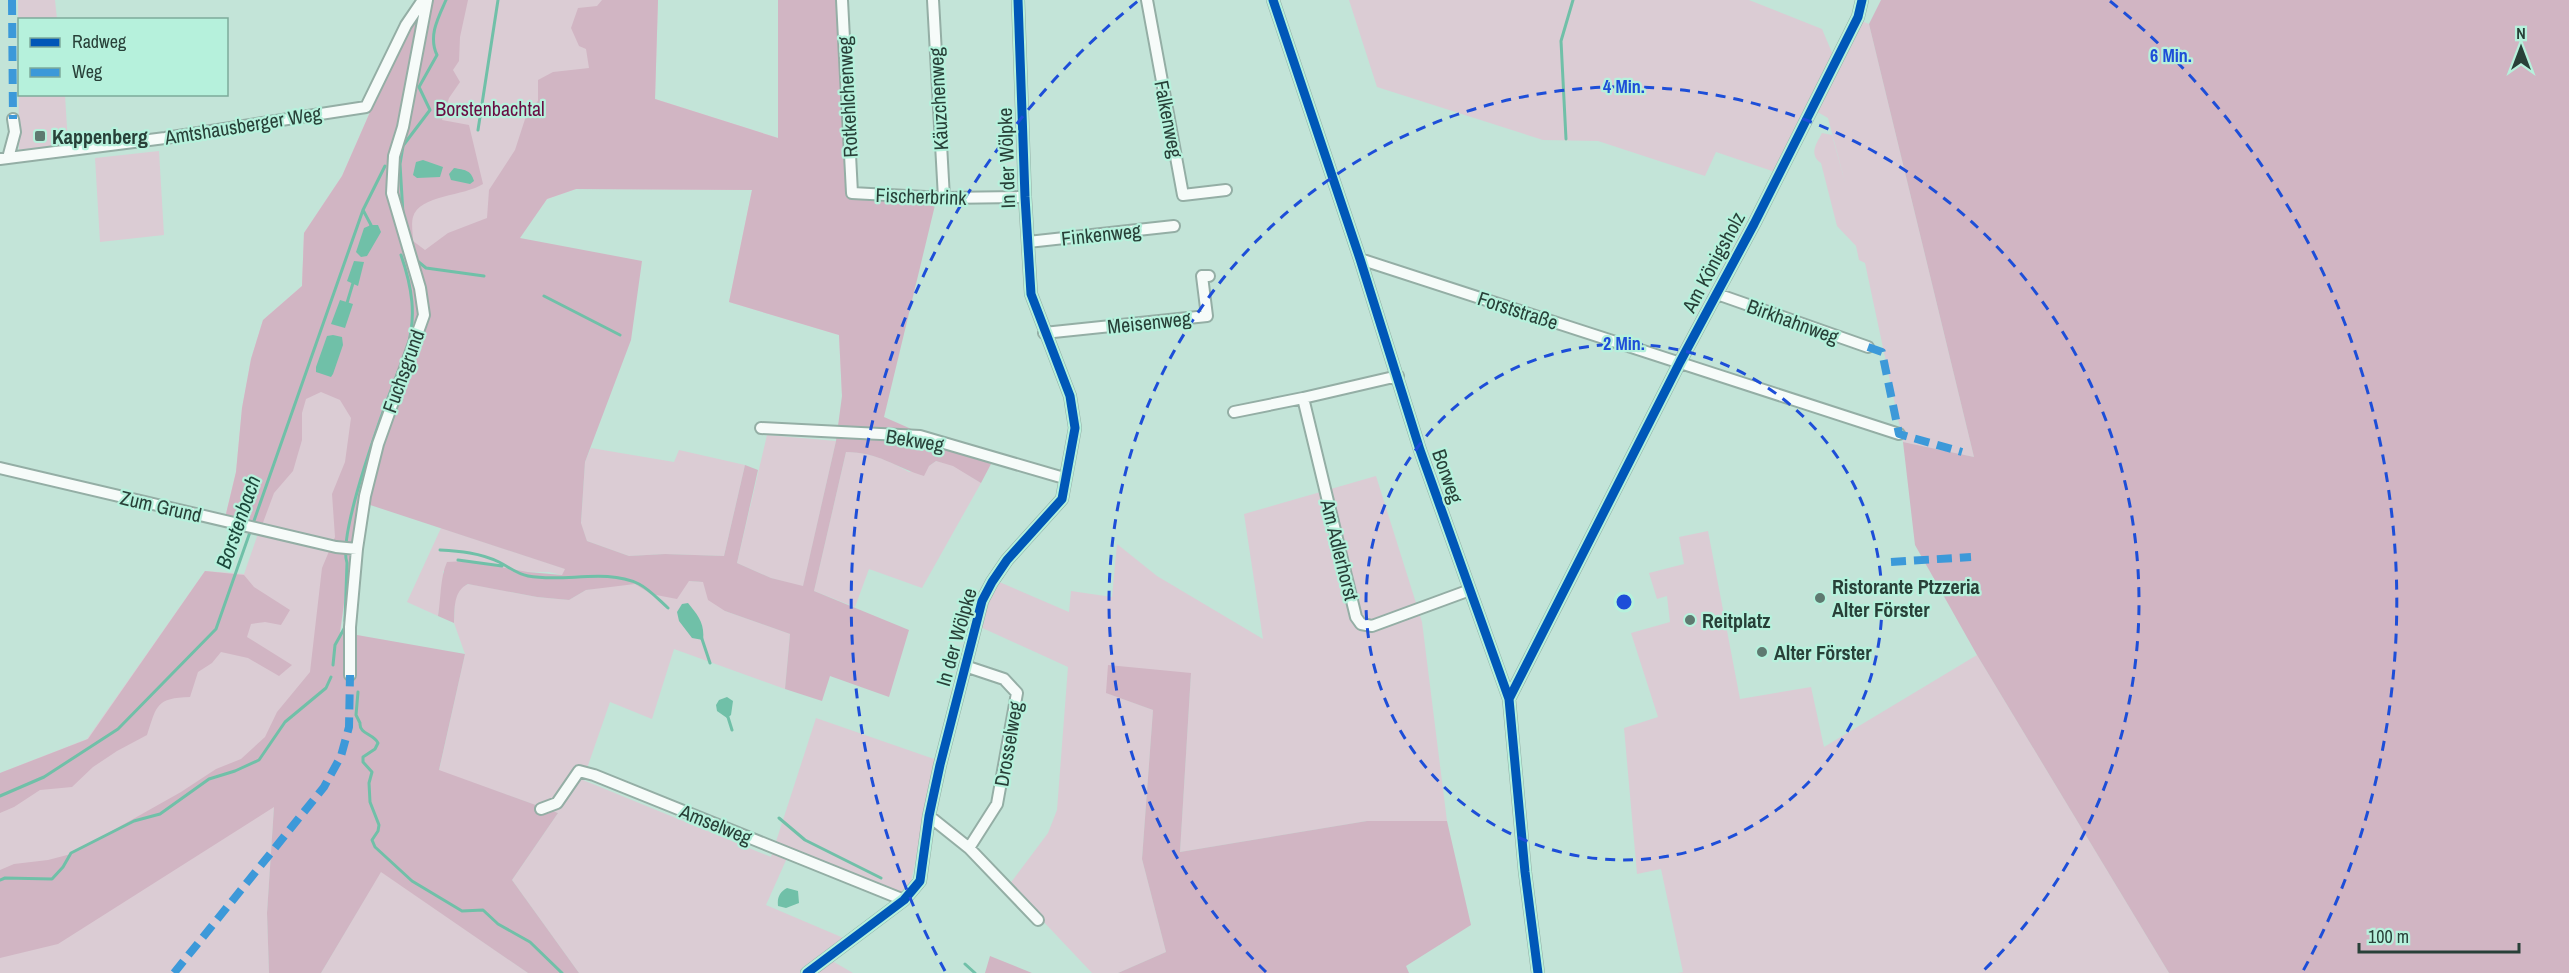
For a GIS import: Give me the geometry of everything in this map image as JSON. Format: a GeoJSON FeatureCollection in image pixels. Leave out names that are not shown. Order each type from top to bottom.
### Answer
{"type":"FeatureCollection","features":[{"type":"Feature","properties":{"kind":"street","name":"Amtshausberger Weg"},"geometry":{"type":"LineString","coordinates":[[4,158],[165,138],[366,107],[406,26],[423,0]]}},
{"type":"Feature","properties":{"kind":"street","name":"Fuchsgrund"},"geometry":{"type":"LineString","coordinates":[[350,675],[348,659],[355,549],[365,496],[378,444],[424,315],[420,288],[392,193],[394,156],[403,127],[427,0]]}},
{"type":"Feature","properties":{"kind":"street","name":"Rotkehlchenweg"},"geometry":{"type":"LineString","coordinates":[[842,0],[852,193]]}},
{"type":"Feature","properties":{"kind":"street","name":"Käuzchenweg"},"geometry":{"type":"LineString","coordinates":[[933,0],[944,198]]}},
{"type":"Feature","properties":{"kind":"street","name":"In der Wölpke"},"geometry":{"type":"LineString","coordinates":[[807,973],[904,900],[920,881],[929,816],[975,623],[992,582],[1007,560],[1062,499],[1064,478],[1075,428],[1070,396],[1031,294],[1018,0]]}},
{"type":"Feature","properties":{"kind":"street","name":"Falkenweg"},"geometry":{"type":"LineString","coordinates":[[1147,0],[1183,195],[1226,190]]}},
{"type":"Feature","properties":{"kind":"street","name":"Borweg"},"geometry":{"type":"LineString","coordinates":[[1273,0],[1360,259],[1420,450],[1509,699],[1525,872],[1538,973]]}},
{"type":"Feature","properties":{"kind":"street","name":"Am Königsholz"},"geometry":{"type":"LineString","coordinates":[[1509,699],[1858,17],[1862,0]]}},
{"type":"Feature","properties":{"kind":"street"},"geometry":{"type":"LineString","coordinates":[[4,158],[15,132],[13,119]]}},
{"type":"Feature","properties":{"kind":"street","name":"Fischerbrink"},"geometry":{"type":"LineString","coordinates":[[852,193],[944,198],[1025,197]]}},
{"type":"Feature","properties":{"kind":"street","name":"Finkenweg"},"geometry":{"type":"LineString","coordinates":[[1028,242],[1174,226]]}},
{"type":"Feature","properties":{"kind":"street","name":"Forststraße"},"geometry":{"type":"LineString","coordinates":[[1360,259],[1899,434]]}},
{"type":"Feature","properties":{"kind":"street","name":"Meisenweg"},"geometry":{"type":"LineString","coordinates":[[1044,333],[1207,316],[1202,276],[1209,276]]}},
{"type":"Feature","properties":{"kind":"street","name":"Birkhahnweg"},"geometry":{"type":"LineString","coordinates":[[1717,294],[1868,347]]}},
{"type":"Feature","properties":{"kind":"street"},"geometry":{"type":"LineString","coordinates":[[1234,412],[1398,376]]}},
{"type":"Feature","properties":{"kind":"street","name":"Am Adlerhorst"},"geometry":{"type":"LineString","coordinates":[[1303,398],[1356,616],[1361,624],[1372,626],[1470,590]]}},
{"type":"Feature","properties":{"kind":"street","name":"Bekweg"},"geometry":{"type":"LineString","coordinates":[[761,428],[920,436],[1064,478]]}},
{"type":"Feature","properties":{"kind":"street","name":"Zum Grund"},"geometry":{"type":"LineString","coordinates":[[0,468],[336,547],[355,549]]}},
{"type":"Feature","properties":{"kind":"street","name":"Drosselweg"},"geometry":{"type":"LineString","coordinates":[[965,666],[1004,679],[1017,693],[997,804],[969,848]]}},
{"type":"Feature","properties":{"kind":"street","name":"Amselweg"},"geometry":{"type":"LineString","coordinates":[[542,809],[557,803],[579,771],[594,775],[904,900]]}},
{"type":"Feature","properties":{"kind":"street"},"geometry":{"type":"LineString","coordinates":[[929,816],[969,848],[1038,920]]}},
{"type":"Feature","properties":{"kind":"green space"},"geometry":{"type":"Polygon","coordinates":[[[18,0],[55,0],[57,18],[18,18],[18,0]]]}},
{"type":"Feature","properties":{"kind":"green space","name":"Borstenbachtal"},"geometry":{"type":"Polygon","coordinates":[[[424,0],[658,0],[655,99],[778,138],[778,0],[836,0],[849,194],[842,396],[839,335],[729,302],[752,190],[576,189],[547,199],[519,238],[358,501],[321,776],[274,807],[267,913],[269,973],[0,973],[0,773],[87,739],[205,571],[244,574],[260,528],[225,518],[236,472],[242,408],[251,359],[263,320],[302,286],[304,233],[342,176],[406,30],[424,0]]]}},
{"type":"Feature","properties":{"kind":"green space"},"geometry":{"type":"Polygon","coordinates":[[[1349,0],[1749,0],[1822,29],[1833,55],[1851,17],[1869,24],[1974,457],[1903,442],[1865,263],[1859,260],[1856,246],[1837,226],[1821,163],[1814,152],[1822,133],[1832,135],[1846,186],[1828,118],[1807,106],[1775,172],[1716,152],[1705,176],[1598,141],[1543,140],[1377,87],[1349,0]]]}},
{"type":"Feature","properties":{"kind":"green space"},"geometry":{"type":"Polygon","coordinates":[[[19,96],[65,96],[68,144],[19,150],[19,96]]]}},
{"type":"Feature","properties":{"kind":"green space"},"geometry":{"type":"Polygon","coordinates":[[[159,151],[164,235],[100,242],[95,158],[159,151]]]}},
{"type":"Feature","properties":{"kind":"green space"},"geometry":{"type":"Polygon","coordinates":[[[767,435],[836,441],[803,587],[771,578],[737,563],[767,435]]]}},
{"type":"Feature","properties":{"kind":"green space"},"geometry":{"type":"Polygon","coordinates":[[[591,448],[674,462],[679,450],[745,465],[724,556],[665,554],[629,556],[587,541],[581,524],[585,462],[591,448]]]}},
{"type":"Feature","properties":{"kind":"green space"},"geometry":{"type":"Polygon","coordinates":[[[846,452],[879,457],[909,472],[929,466],[936,461],[953,465],[981,483],[922,588],[869,569],[855,607],[814,591],[846,452]]]}},
{"type":"Feature","properties":{"kind":"green space"},"geometry":{"type":"Polygon","coordinates":[[[1376,476],[1422,622],[1447,821],[1367,821],[1180,852],[1191,673],[1107,693],[1153,710],[1142,859],[1166,952],[1118,973],[1092,973],[1009,885],[1048,833],[1057,810],[1068,667],[978,626],[997,581],[1069,612],[1071,591],[1112,597],[1117,544],[1157,576],[1263,639],[1244,514],[1376,476]]]}},
{"type":"Feature","properties":{"kind":"green space"},"geometry":{"type":"Polygon","coordinates":[[[441,528],[566,569],[562,575],[549,572],[443,571],[443,588],[438,616],[407,602],[441,528]]]}},
{"type":"Feature","properties":{"kind":"green space"},"geometry":{"type":"Polygon","coordinates":[[[1708,531],[1740,699],[1811,687],[1824,747],[1977,655],[2169,973],[1678,973],[1683,972],[1661,869],[1637,874],[1624,728],[1658,717],[1631,633],[1670,622],[1667,596],[1657,599],[1649,573],[1684,564],[1679,537],[1708,531]]]}},
{"type":"Feature","properties":{"kind":"green space"},"geometry":{"type":"Polygon","coordinates":[[[689,581],[704,582],[725,611],[790,634],[785,689],[674,649],[652,719],[610,702],[583,780],[771,857],[816,718],[937,760],[906,905],[787,858],[766,905],[853,942],[827,958],[853,973],[579,973],[512,880],[558,813],[439,771],[465,654],[454,623],[455,599],[461,587],[469,584],[537,597],[569,600],[586,590],[610,586],[635,584],[651,594],[689,581]]]}},
{"type":"Feature","properties":{"kind":"green space"},"geometry":{"type":"Polygon","coordinates":[[[381,871],[528,973],[321,973],[381,871]]]}},
{"type":"Feature","properties":{"kind":"shaded area"},"geometry":{"type":"Polygon","coordinates":[[[424,0],[468,0],[460,37],[459,61],[453,70],[460,82],[449,98],[442,120],[469,125],[483,184],[433,200],[417,210],[412,220],[413,241],[425,250],[448,233],[487,218],[489,190],[515,150],[527,113],[538,101],[538,80],[553,72],[589,68],[586,49],[579,46],[571,28],[578,8],[597,6],[602,0],[658,0],[655,99],[778,138],[778,0],[836,0],[849,194],[936,201],[884,417],[991,464],[981,483],[953,466],[936,461],[929,466],[924,476],[868,454],[846,452],[814,591],[909,630],[889,697],[830,676],[822,701],[785,689],[790,634],[725,611],[708,600],[703,582],[689,581],[677,599],[651,594],[635,584],[586,590],[569,600],[537,597],[468,584],[457,595],[454,623],[438,616],[442,581],[447,562],[466,561],[528,572],[562,575],[565,569],[358,501],[340,632],[465,654],[439,770],[558,813],[512,880],[579,973],[528,973],[381,872],[321,973],[269,973],[267,913],[274,807],[58,944],[0,958],[0,870],[14,864],[48,860],[71,854],[181,792],[216,769],[241,759],[265,737],[277,712],[310,672],[322,568],[335,537],[332,494],[345,462],[351,418],[340,400],[321,392],[306,399],[302,413],[302,440],[293,471],[274,493],[261,528],[225,518],[236,472],[242,408],[251,359],[263,320],[302,286],[304,233],[342,176],[406,30],[424,0]],[[576,189],[547,199],[520,238],[642,261],[631,340],[585,462],[581,523],[587,541],[629,556],[665,554],[724,556],[745,465],[758,470],[737,563],[771,578],[803,586],[836,441],[842,396],[839,335],[729,302],[752,190],[576,189]]]}},
{"type":"Feature","properties":{"kind":"shaded area"},"geometry":{"type":"Polygon","coordinates":[[[1881,0],[2569,0],[2569,973],[2169,973],[1977,655],[1915,545],[1903,442],[1974,457],[1869,24],[1881,0]]]}},
{"type":"Feature","properties":{"kind":"shaded area"},"geometry":{"type":"Polygon","coordinates":[[[423,160],[443,167],[440,177],[417,178],[413,175],[416,162],[423,160]]]}},
{"type":"Feature","properties":{"kind":"shaded area"},"geometry":{"type":"Polygon","coordinates":[[[454,168],[469,173],[474,181],[470,184],[451,180],[449,174],[454,168]]]}},
{"type":"Feature","properties":{"kind":"shaded area"},"geometry":{"type":"Polygon","coordinates":[[[378,225],[381,232],[367,256],[361,257],[356,252],[364,228],[378,225]]]}},
{"type":"Feature","properties":{"kind":"shaded area"},"geometry":{"type":"Polygon","coordinates":[[[354,261],[364,262],[358,286],[347,281],[354,261]]]}},
{"type":"Feature","properties":{"kind":"shaded area"},"geometry":{"type":"Polygon","coordinates":[[[340,300],[353,304],[345,328],[331,324],[340,300]]]}},
{"type":"Feature","properties":{"kind":"shaded area"},"geometry":{"type":"Polygon","coordinates":[[[327,336],[342,337],[343,345],[331,377],[316,372],[316,367],[327,336]]]}},
{"type":"Feature","properties":{"kind":"shaded area"},"geometry":{"type":"Polygon","coordinates":[[[205,571],[244,575],[254,587],[290,610],[281,625],[265,622],[251,624],[247,637],[292,665],[279,676],[248,658],[221,652],[212,663],[198,672],[190,697],[170,699],[160,705],[147,735],[93,767],[72,787],[40,790],[0,813],[0,773],[88,739],[205,571]]]}},
{"type":"Feature","properties":{"kind":"shaded area"},"geometry":{"type":"Polygon","coordinates":[[[688,603],[700,620],[703,640],[692,638],[679,621],[677,612],[682,604],[688,603]]]}},
{"type":"Feature","properties":{"kind":"shaded area"},"geometry":{"type":"Polygon","coordinates":[[[1108,665],[1191,673],[1180,852],[1367,821],[1447,821],[1471,925],[1406,966],[1409,973],[1118,973],[1166,952],[1142,859],[1153,710],[1106,693],[1108,665]]]}},
{"type":"Feature","properties":{"kind":"shaded area"},"geometry":{"type":"Polygon","coordinates":[[[727,697],[733,701],[731,715],[727,718],[717,711],[716,705],[719,700],[727,697]]]}},
{"type":"Feature","properties":{"kind":"shaded area"},"geometry":{"type":"Polygon","coordinates":[[[787,888],[798,891],[799,903],[786,908],[778,906],[782,891],[787,888]]]}},
{"type":"Feature","properties":{"kind":"shaded area"},"geometry":{"type":"Polygon","coordinates":[[[990,956],[1032,973],[985,973],[990,956]]]}},
{"type":"Feature","properties":{"kind":"waterway","name":"Borstenbach"},"geometry":{"type":"LineString","coordinates":[[402,147],[430,110],[419,87],[437,55],[434,48],[434,34],[437,20],[446,0]]}},
{"type":"Feature","properties":{"kind":"waterway"},"geometry":{"type":"LineString","coordinates":[[478,130],[498,0]]}},
{"type":"Feature","properties":{"kind":"waterway"},"geometry":{"type":"LineString","coordinates":[[1566,139],[1561,41],[1573,0]]}},
{"type":"Feature","properties":{"kind":"waterway","name":"Borstenbach"},"geometry":{"type":"LineString","coordinates":[[403,146],[400,164],[403,214]]}},
{"type":"Feature","properties":{"kind":"waterway","name":"Borstenbach"},"geometry":{"type":"LineString","coordinates":[[0,796],[44,777],[118,729],[216,629],[363,210],[385,166]]}},
{"type":"Feature","properties":{"kind":"waterway"},"geometry":{"type":"LineString","coordinates":[[363,210],[371,225],[370,228]]}},
{"type":"Feature","properties":{"kind":"waterway","name":"Borstenbach"},"geometry":{"type":"LineString","coordinates":[[401,255],[412,302],[412,325],[407,349]]}},
{"type":"Feature","properties":{"kind":"waterway"},"geometry":{"type":"LineString","coordinates":[[415,259],[426,268],[484,276]]}},
{"type":"Feature","properties":{"kind":"waterway"},"geometry":{"type":"LineString","coordinates":[[347,303],[353,283]]}},
{"type":"Feature","properties":{"kind":"waterway"},"geometry":{"type":"LineString","coordinates":[[544,296],[620,335]]}},
{"type":"Feature","properties":{"kind":"waterway","name":"Borstenbach"},"geometry":{"type":"LineString","coordinates":[[345,621],[346,548],[349,526],[364,469],[398,372]]}},
{"type":"Feature","properties":{"kind":"waterway"},"geometry":{"type":"LineString","coordinates":[[440,550],[485,556],[528,576],[542,578],[598,576],[626,579],[643,586],[668,608]]}},
{"type":"Feature","properties":{"kind":"waterway"},"geometry":{"type":"LineString","coordinates":[[458,560],[502,566]]}},
{"type":"Feature","properties":{"kind":"waterway","name":"Borstenbach"},"geometry":{"type":"LineString","coordinates":[[333,665],[335,645],[345,627]]}},
{"type":"Feature","properties":{"kind":"waterway"},"geometry":{"type":"LineString","coordinates":[[701,636],[710,663]]}},
{"type":"Feature","properties":{"kind":"waterway","name":"Borstenbach"},"geometry":{"type":"LineString","coordinates":[[0,880],[5,878],[52,879],[63,867],[71,853],[134,821],[160,814],[209,779],[259,760],[285,722],[326,688],[331,677]]}},
{"type":"Feature","properties":{"kind":"waterway"},"geometry":{"type":"LineString","coordinates":[[358,692],[356,715],[360,727],[378,743],[375,749],[363,757],[363,762],[372,772],[369,783],[370,802],[379,825],[372,840],[375,847],[412,881],[462,911],[483,910],[498,924],[530,942],[562,973]]}},
{"type":"Feature","properties":{"kind":"waterway"},"geometry":{"type":"LineString","coordinates":[[727,714],[732,730]]}},
{"type":"Feature","properties":{"kind":"waterway"},"geometry":{"type":"LineString","coordinates":[[779,818],[805,840],[881,878]]}},
{"type":"Feature","properties":{"kind":"waterway"},"geometry":{"type":"LineString","coordinates":[[965,964],[975,973]]}},
{"type":"Feature","properties":{"kind":"marked path"},"geometry":{"type":"LineString","coordinates":[[12,0],[13,119]]}},
{"type":"Feature","properties":{"kind":"marked path"},"geometry":{"type":"LineString","coordinates":[[1868,347],[1882,352],[1899,434],[1962,452]]}},
{"type":"Feature","properties":{"kind":"marked path"},"geometry":{"type":"LineString","coordinates":[[1891,562],[1971,557]]}},
{"type":"Feature","properties":{"kind":"marked path"},"geometry":{"type":"LineString","coordinates":[[174,973],[324,787],[341,756],[349,727],[350,675]]}},
{"type":"Feature","properties":{"kind":"cycle path"},"geometry":{"type":"LineString","coordinates":[[807,973],[904,900],[920,881],[929,816],[940,765],[982,601],[1007,560],[1062,499],[1075,428],[1070,396],[1031,294],[1018,0]]}},
{"type":"Feature","properties":{"kind":"cycle path"},"geometry":{"type":"LineString","coordinates":[[1273,0],[1360,259],[1420,450],[1509,699],[1525,872],[1538,973]]}},
{"type":"Feature","properties":{"kind":"cycle path"},"geometry":{"type":"LineString","coordinates":[[1509,699],[1680,362],[1754,224],[1858,17],[1862,0]]}},
{"type":"Feature","properties":{"kind":"place","name":"Kappenberg"},"geometry":{"type":"Point","coordinates":[40,136]}},
{"type":"Feature","properties":{"kind":"place","name":"Ristorante Ptzzeria Alter Förster"},"geometry":{"type":"Point","coordinates":[1820,598]}},
{"type":"Feature","properties":{"kind":"place","name":"Reitplatz"},"geometry":{"type":"Point","coordinates":[1690,620]}},
{"type":"Feature","properties":{"kind":"place","name":"Alter Förster"},"geometry":{"type":"Point","coordinates":[1762,652]}}]}
